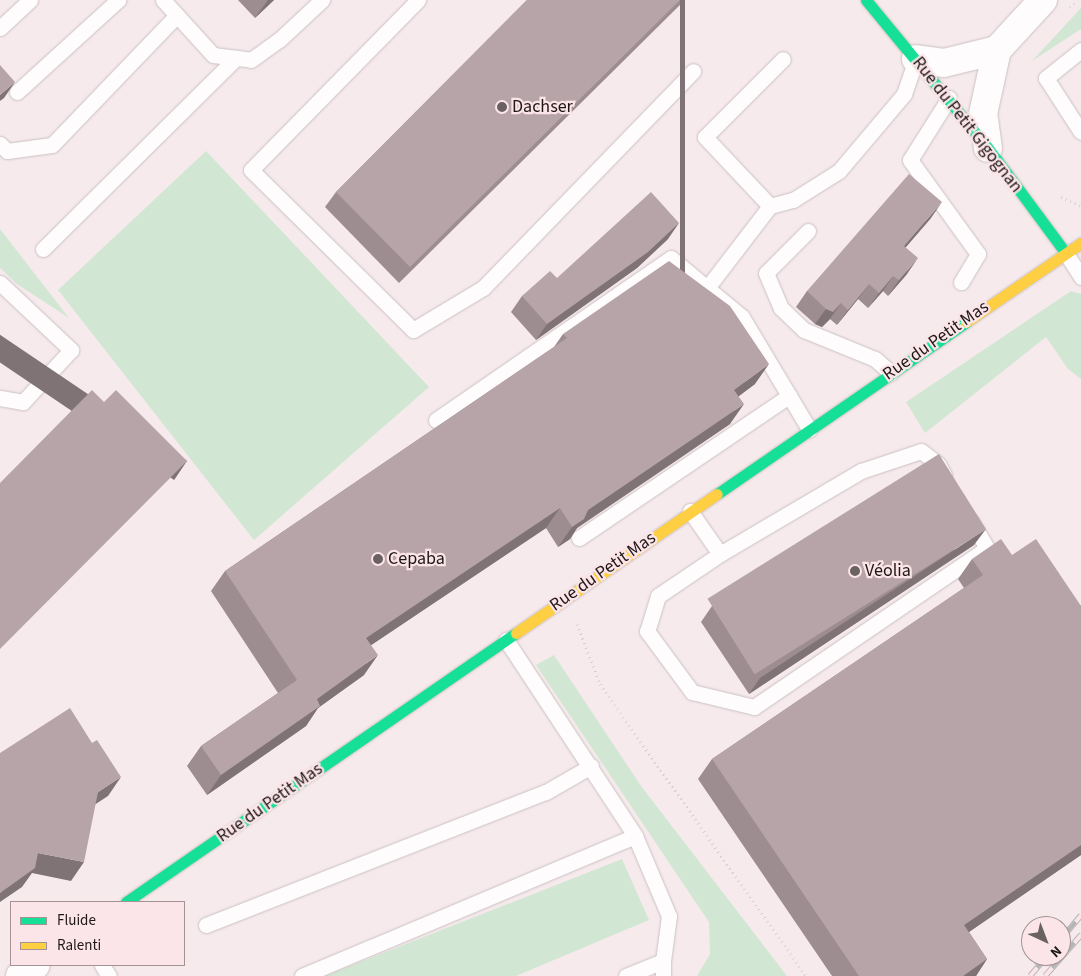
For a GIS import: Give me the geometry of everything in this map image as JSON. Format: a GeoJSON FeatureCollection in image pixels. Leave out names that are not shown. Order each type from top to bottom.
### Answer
{"type":"FeatureCollection","features":[{"type":"Feature","properties":{"kind":"street","name":"Rue du Petit Gigognan"},"geometry":{"type":"LineString","coordinates":[[866,0],[949,98],[1065,252]]}},
{"type":"Feature","properties":{"kind":"street"},"geometry":{"type":"LineString","coordinates":[[916,60],[944,63],[997,50],[1054,6]]}},
{"type":"Feature","properties":{"kind":"street"},"geometry":{"type":"LineString","coordinates":[[988,148],[983,114],[997,50]]}},
{"type":"Feature","properties":{"kind":"street","name":"Rue du Petit Mas"},"geometry":{"type":"LineString","coordinates":[[127,901],[1065,252],[1081,243]]}},
{"type":"Feature","properties":{"kind":"street"},"geometry":{"type":"LineString","coordinates":[[20,976],[35,966]]}},
{"type":"Feature","properties":{"kind":"lane"},"geometry":{"type":"LineString","coordinates":[[0,28],[30,0]]}},
{"type":"Feature","properties":{"kind":"lane"},"geometry":{"type":"LineString","coordinates":[[17,92],[118,0]]}},
{"type":"Feature","properties":{"kind":"lane"},"geometry":{"type":"LineString","coordinates":[[163,0],[213,55],[251,60],[278,40],[322,0]]}},
{"type":"Feature","properties":{"kind":"lane"},"geometry":{"type":"LineString","coordinates":[[418,0],[251,170],[413,330],[483,288],[693,71]]}},
{"type":"Feature","properties":{"kind":"lane"},"geometry":{"type":"LineString","coordinates":[[0,144],[7,151],[52,145],[178,16]]}},
{"type":"Feature","properties":{"kind":"lane"},"geometry":{"type":"LineString","coordinates":[[1081,50],[1046,78],[1081,132]]}},
{"type":"Feature","properties":{"kind":"lane"},"geometry":{"type":"LineString","coordinates":[[43,249],[236,58]]}},
{"type":"Feature","properties":{"kind":"lane"},"geometry":{"type":"LineString","coordinates":[[770,206],[705,137],[783,59]]}},
{"type":"Feature","properties":{"kind":"lane"},"geometry":{"type":"LineString","coordinates":[[707,288],[770,206],[793,200],[839,171],[904,94],[916,60]]}},
{"type":"Feature","properties":{"kind":"lane"},"geometry":{"type":"LineString","coordinates":[[949,98],[910,160],[978,254],[961,282]]}},
{"type":"Feature","properties":{"kind":"lane"},"geometry":{"type":"LineString","coordinates":[[808,231],[766,273],[781,308],[804,330],[875,359],[891,373]]}},
{"type":"Feature","properties":{"kind":"lane"},"geometry":{"type":"LineString","coordinates":[[1065,252],[1081,277]]}},
{"type":"Feature","properties":{"kind":"lane"},"geometry":{"type":"LineString","coordinates":[[436,420],[671,258],[742,317],[809,429]]}},
{"type":"Feature","properties":{"kind":"lane"},"geometry":{"type":"LineString","coordinates":[[0,283],[71,350],[23,402],[0,398]]}},
{"type":"Feature","properties":{"kind":"lane"},"geometry":{"type":"LineString","coordinates":[[579,538],[789,396]]}},
{"type":"Feature","properties":{"kind":"lane"},"geometry":{"type":"LineString","coordinates":[[952,489],[938,464],[921,451],[861,471],[720,554],[658,596],[647,632],[692,692],[754,707],[987,548],[962,506]]}},
{"type":"Feature","properties":{"kind":"lane"},"geometry":{"type":"LineString","coordinates":[[690,511],[720,554]]}},
{"type":"Feature","properties":{"kind":"lane"},"geometry":{"type":"LineString","coordinates":[[506,640],[523,671],[591,766],[635,836],[668,916],[663,976]]}},
{"type":"Feature","properties":{"kind":"lane"},"geometry":{"type":"LineString","coordinates":[[206,925],[546,792],[591,766]]}},
{"type":"Feature","properties":{"kind":"lane"},"geometry":{"type":"LineString","coordinates":[[302,976],[635,836]]}},
{"type":"Feature","properties":{"kind":"lane"},"geometry":{"type":"LineString","coordinates":[[626,976],[663,961]]}},
{"type":"Feature","properties":{"kind":"path"},"geometry":{"type":"LineString","coordinates":[[1054,6],[1077,0]]}},
{"type":"Feature","properties":{"kind":"path"},"geometry":{"type":"LineString","coordinates":[[1056,194],[1081,206]]}},
{"type":"Feature","properties":{"kind":"path"},"geometry":{"type":"LineString","coordinates":[[567,598],[600,684],[806,976]]}},
{"type":"Feature","properties":{"kind":"green space"},"geometry":{"type":"Polygon","coordinates":[[[1081,8],[1081,29],[1032,61],[1081,8]]]}},
{"type":"Feature","properties":{"kind":"green space"},"geometry":{"type":"Polygon","coordinates":[[[206,151],[429,387],[254,540],[58,290],[206,151]]]}},
{"type":"Feature","properties":{"kind":"green space"},"geometry":{"type":"Polygon","coordinates":[[[0,229],[69,318],[17,284],[0,268],[0,229]]]}},
{"type":"Feature","properties":{"kind":"green space"},"geometry":{"type":"Polygon","coordinates":[[[1071,291],[1081,294],[1081,379],[1068,369],[1046,337],[925,433],[906,402],[1071,291]]]}},
{"type":"Feature","properties":{"kind":"green space"},"geometry":{"type":"Polygon","coordinates":[[[554,655],[641,786],[787,976],[697,976],[710,954],[709,922],[536,665],[554,655]]]}},
{"type":"Feature","properties":{"kind":"green space"},"geometry":{"type":"Polygon","coordinates":[[[622,859],[649,920],[516,976],[325,976],[622,859]]]}},
{"type":"Feature","properties":{"kind":"building","name":"Dachser"},"geometry":{"type":"Polygon","coordinates":[[[527,0],[680,0],[410,267],[336,192],[527,0]]]}},
{"type":"Feature","properties":{"kind":"building"},"geometry":{"type":"Polygon","coordinates":[[[0,65],[15,82],[0,95],[0,65]]]}},
{"type":"Feature","properties":{"kind":"building"},"geometry":{"type":"Polygon","coordinates":[[[909,174],[942,202],[904,246],[918,258],[899,280],[893,276],[879,293],[869,284],[848,310],[841,303],[833,312],[826,309],[807,291],[909,174]]]}},
{"type":"Feature","properties":{"kind":"building"},"geometry":{"type":"Polygon","coordinates":[[[651,192],[679,223],[648,252],[547,324],[522,296],[550,271],[557,278],[651,192]]]}},
{"type":"Feature","properties":{"kind":"building","name":"Cepaba"},"geometry":{"type":"Polygon","coordinates":[[[669,261],[730,306],[769,364],[734,390],[744,404],[588,510],[584,519],[572,527],[560,508],[366,638],[378,655],[317,699],[320,706],[221,775],[201,746],[297,680],[225,571],[567,338],[563,334],[669,261]]]}},
{"type":"Feature","properties":{"kind":"building"},"geometry":{"type":"Polygon","coordinates":[[[92,390],[104,402],[116,390],[187,461],[0,649],[0,483],[92,390]]]}},
{"type":"Feature","properties":{"kind":"building","name":"Véolia"},"geometry":{"type":"Polygon","coordinates":[[[939,454],[986,529],[755,674],[707,599],[939,454]]]}},
{"type":"Feature","properties":{"kind":"building"},"geometry":{"type":"Polygon","coordinates":[[[1001,539],[1012,555],[1036,539],[1081,606],[1081,845],[964,925],[987,959],[963,976],[859,976],[712,759],[983,575],[972,559],[1001,539]]]}},
{"type":"Feature","properties":{"kind":"building"},"geometry":{"type":"Polygon","coordinates":[[[70,708],[92,743],[97,740],[121,777],[98,792],[84,862],[38,853],[35,868],[0,893],[0,753],[70,708]]]}},
{"type":"Feature","properties":{"kind":"railway"},"geometry":{"type":"LineString","coordinates":[[1071,927],[1081,915]]}},
{"type":"Feature","properties":{"kind":"railway"},"geometry":{"type":"LineString","coordinates":[[1045,976],[1081,935]]}},
{"type":"Feature","properties":{"kind":"railway"},"geometry":{"type":"LineString","coordinates":[[1030,976],[1038,966]]}},
{"type":"Feature","properties":{"kind":"traffic: fast"},"geometry":{"type":"LineString","coordinates":[[866,0],[988,148],[1065,252]]}},
{"type":"Feature","properties":{"kind":"traffic: fast"},"geometry":{"type":"LineString","coordinates":[[717,494],[966,322]]}},
{"type":"Feature","properties":{"kind":"traffic: fast"},"geometry":{"type":"LineString","coordinates":[[127,901],[516,633]]}},
{"type":"Feature","properties":{"kind":"traffic: slow"},"geometry":{"type":"LineString","coordinates":[[966,322],[1081,243]]}},
{"type":"Feature","properties":{"kind":"traffic: slow"},"geometry":{"type":"LineString","coordinates":[[516,633],[717,494]]}},
{"type":"Feature","properties":{"kind":"place","name":"Dachser"},"geometry":{"type":"Point","coordinates":[502,107]}},
{"type":"Feature","properties":{"kind":"place","name":"Cepaba"},"geometry":{"type":"Point","coordinates":[378,559]}},
{"type":"Feature","properties":{"kind":"place","name":"Véolia"},"geometry":{"type":"Point","coordinates":[855,571]}}]}
